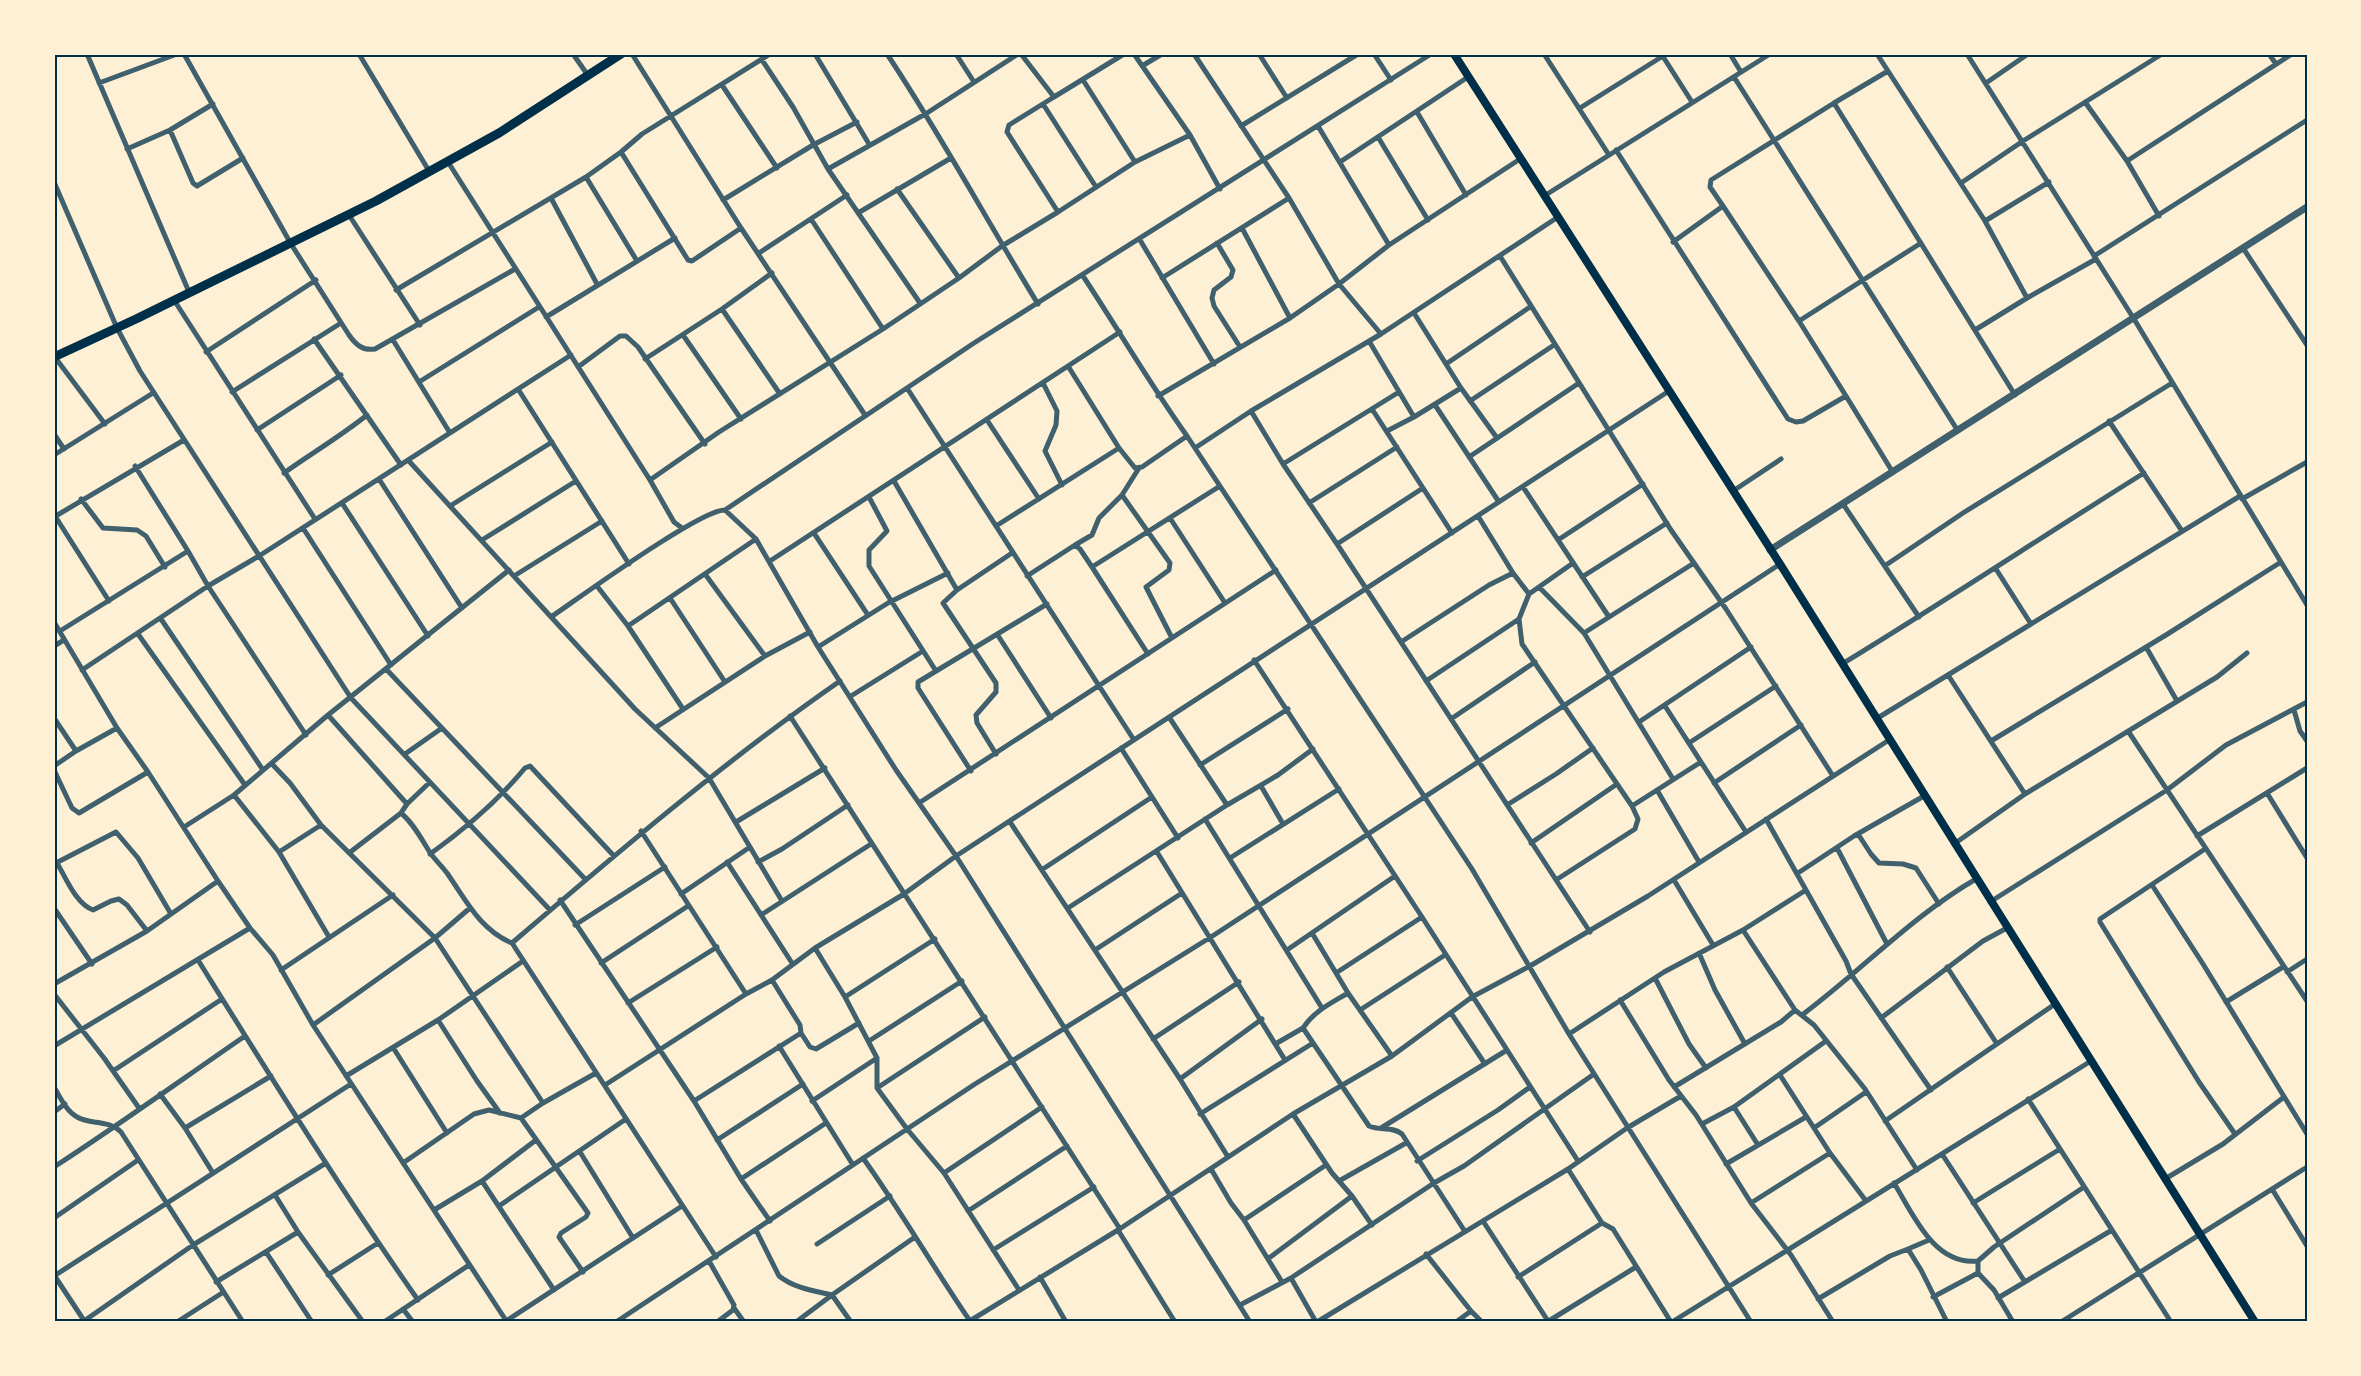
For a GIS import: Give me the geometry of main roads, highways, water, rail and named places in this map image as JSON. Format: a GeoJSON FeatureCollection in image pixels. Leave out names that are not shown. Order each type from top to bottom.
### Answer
{"type":"FeatureCollection","features":[{"type":"Feature","properties":{"kind":"highway"},"geometry":{"type":"LineString","coordinates":[[54,357],[291,244],[448,162],[499,133],[621,54]]}},
{"type":"Feature","properties":{"kind":"main road"},"geometry":{"type":"LineString","coordinates":[[1454,54],[1780,564],[2255,1322]]}}]}
